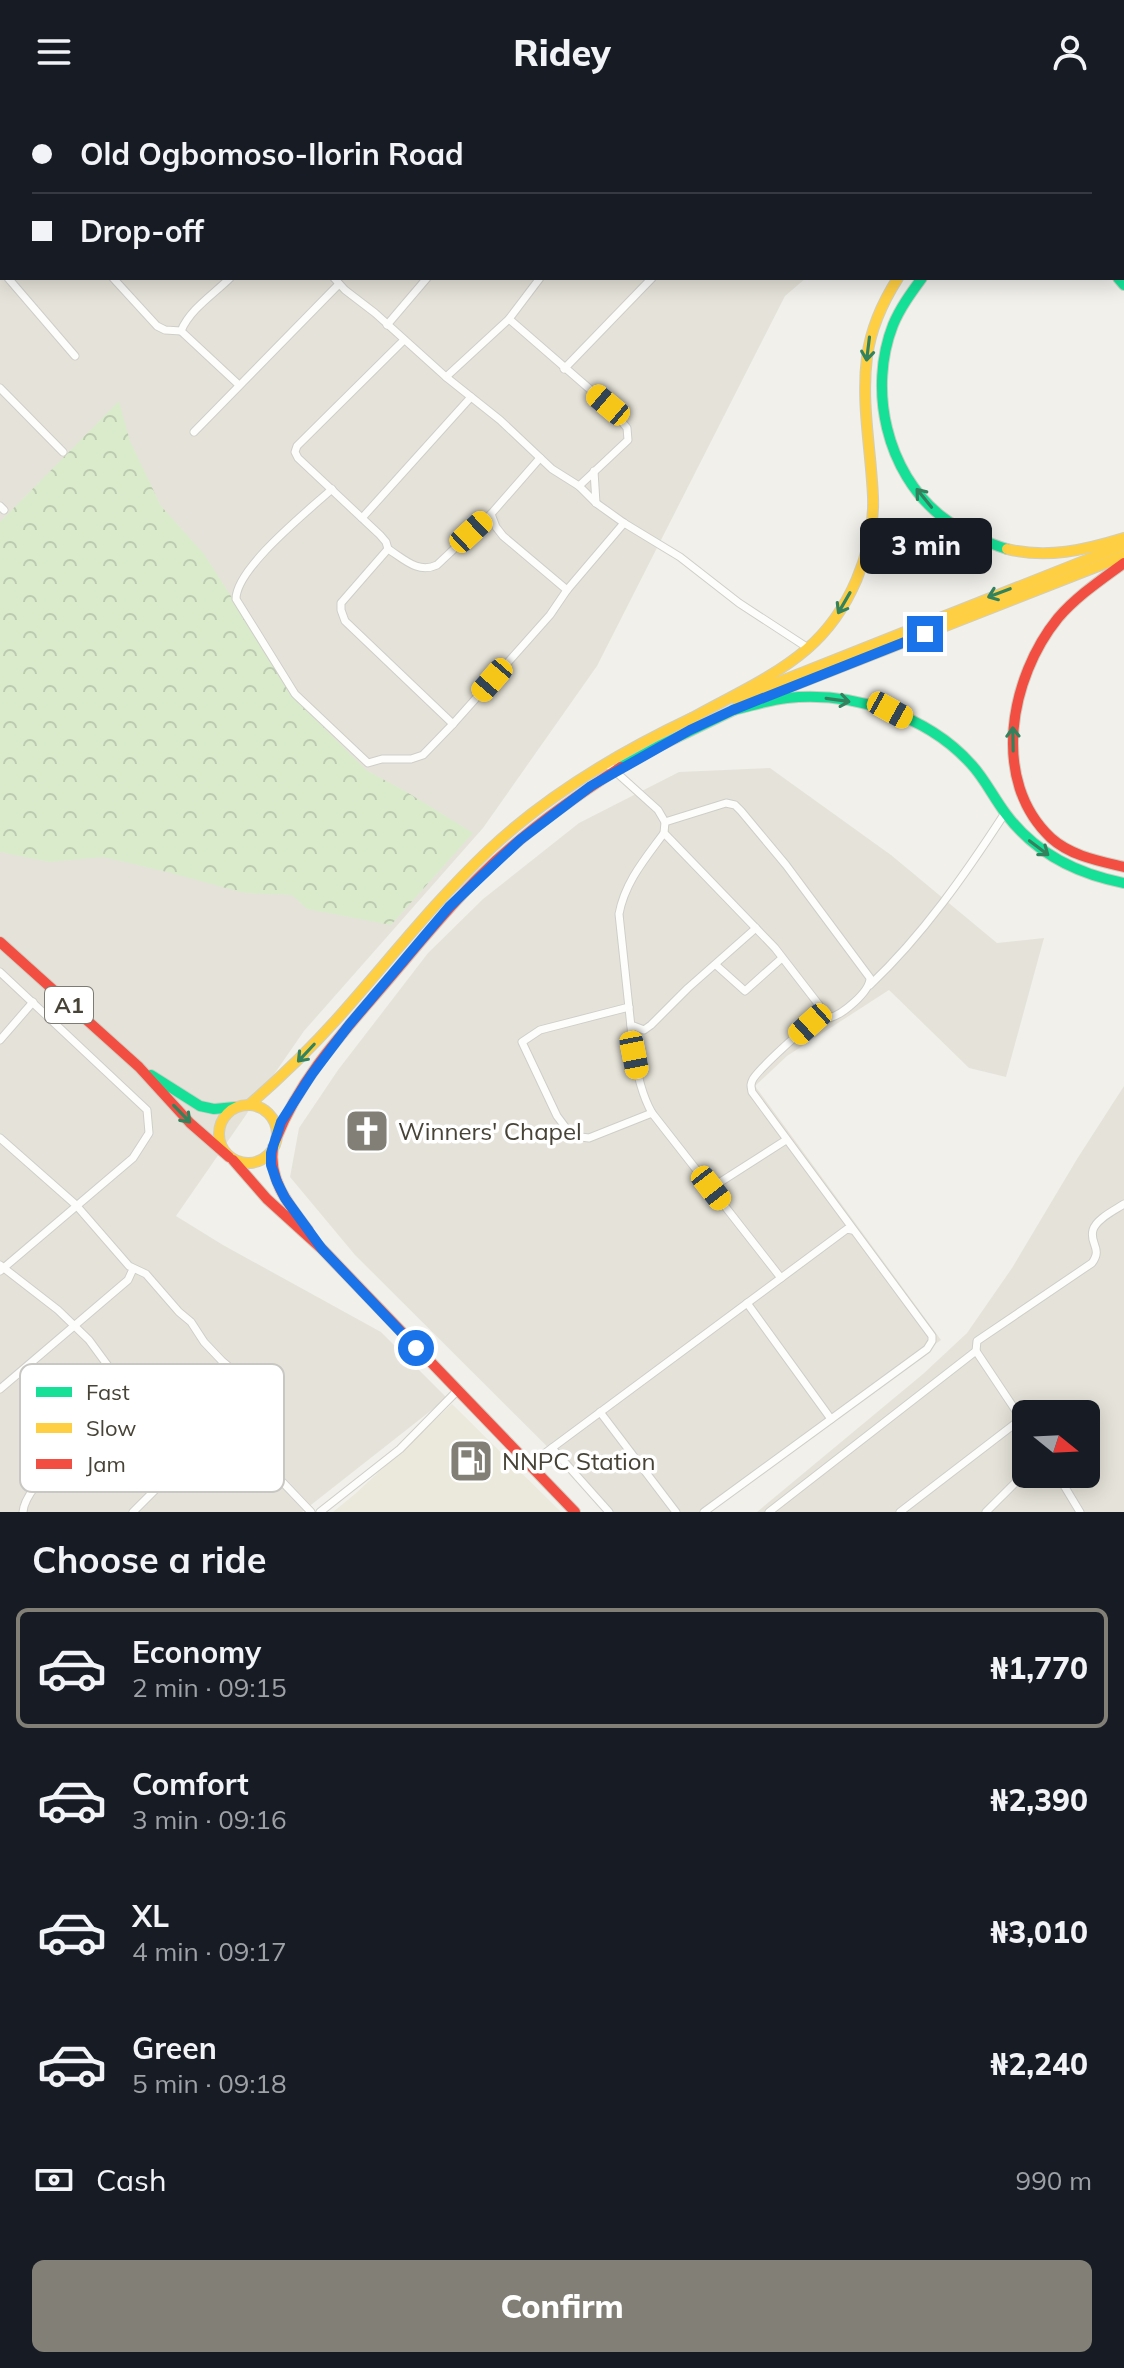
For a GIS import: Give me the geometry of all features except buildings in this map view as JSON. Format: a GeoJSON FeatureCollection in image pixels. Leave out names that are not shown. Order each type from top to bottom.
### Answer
{"type":"FeatureCollection","features":[{"type":"Feature","properties":{"kind":"main road"},"geometry":{"type":"LineString","coordinates":[[687,721],[789,663],[808,648],[824,633],[844,605],[858,576],[870,540],[873,500],[864,376],[870,332],[896,280]]}},
{"type":"Feature","properties":{"kind":"main road"},"geometry":{"type":"LineString","coordinates":[[920,280],[909,293],[891,327],[882,363],[880,394],[893,448],[904,472],[920,495],[949,522],[1004,548],[1040,553],[1077,552],[1124,538]]}},
{"type":"Feature","properties":{"kind":"main road"},"geometry":{"type":"LineString","coordinates":[[1124,545],[730,701],[636,746],[611,767],[591,786],[546,819],[489,868],[449,907],[321,1062],[289,1108],[270,1153],[257,1162],[249,1163],[231,1158],[222,1149],[219,1129],[223,1119],[244,1106],[300,1059],[480,858],[529,816],[611,767],[733,710],[1124,556]]}},
{"type":"Feature","properties":{"kind":"main road"},"geometry":{"type":"LineString","coordinates":[[1124,563],[1073,601],[1041,644],[1021,686],[1013,726],[1017,783],[1022,801],[1033,818],[1065,848],[1083,858],[1124,867]]}},
{"type":"Feature","properties":{"kind":"main road"},"geometry":{"type":"LineString","coordinates":[[733,710],[788,698],[835,698],[890,710],[950,743],[985,780],[1005,813],[1030,841],[1060,862],[1101,880],[1124,883]]}},
{"type":"Feature","properties":{"kind":"main road","name":"A1"},"geometry":{"type":"LineString","coordinates":[[0,942],[139,1067],[190,1123],[231,1158],[267,1199],[322,1249],[575,1512]]}},
{"type":"Feature","properties":{"kind":"main road","name":"A1"},"geometry":{"type":"LineString","coordinates":[[139,1067],[200,1106],[214,1109],[244,1106]]}},
{"type":"Feature","properties":{"kind":"main road"},"geometry":{"type":"LineString","coordinates":[[244,1106],[258,1107],[273,1120],[275,1142]]}},
{"type":"Feature","properties":{"kind":"main road","name":"A1"},"geometry":{"type":"LineString","coordinates":[[275,1142],[271,1159],[277,1182],[322,1249]]}},
{"type":"Feature","properties":{"kind":"street"},"geometry":{"type":"LineString","coordinates":[[10,280],[75,356]]}},
{"type":"Feature","properties":{"kind":"street"},"geometry":{"type":"LineString","coordinates":[[115,280],[157,326],[181,331],[239,385]]}},
{"type":"Feature","properties":{"kind":"street"},"geometry":{"type":"LineString","coordinates":[[215,280],[222,287]]}},
{"type":"Feature","properties":{"kind":"street"},"geometry":{"type":"LineString","coordinates":[[181,331],[184,323],[228,280]]}},
{"type":"Feature","properties":{"kind":"street"},"geometry":{"type":"LineString","coordinates":[[387,325],[425,280]]}},
{"type":"Feature","properties":{"kind":"street"},"geometry":{"type":"LineString","coordinates":[[446,377],[509,319],[538,280]]}},
{"type":"Feature","properties":{"kind":"street"},"geometry":{"type":"LineString","coordinates":[[564,369],[650,280]]}},
{"type":"Feature","properties":{"kind":"street"},"geometry":{"type":"LineString","coordinates":[[194,432],[336,281],[552,469],[579,486],[624,523],[680,557],[739,603],[808,648]]}},
{"type":"Feature","properties":{"kind":"street"},"geometry":{"type":"LineString","coordinates":[[509,319],[608,405],[629,434],[628,440],[579,486]]}},
{"type":"Feature","properties":{"kind":"street"},"geometry":{"type":"LineString","coordinates":[[404,340],[297,446],[295,452],[386,542],[388,549],[419,568],[428,569],[437,565],[491,514],[540,458]]}},
{"type":"Feature","properties":{"kind":"street"},"geometry":{"type":"LineString","coordinates":[[0,388],[63,452]]}},
{"type":"Feature","properties":{"kind":"street"},"geometry":{"type":"LineString","coordinates":[[362,518],[471,397]]}},
{"type":"Feature","properties":{"kind":"street"},"geometry":{"type":"LineString","coordinates":[[594,471],[596,503]]}},
{"type":"Feature","properties":{"kind":"street"},"geometry":{"type":"LineString","coordinates":[[332,489],[261,555],[238,585],[236,599],[295,694],[368,763],[423,755],[550,615],[567,590],[624,523]]}},
{"type":"Feature","properties":{"kind":"street"},"geometry":{"type":"LineString","coordinates":[[491,514],[503,536],[567,590]]}},
{"type":"Feature","properties":{"kind":"street"},"geometry":{"type":"LineString","coordinates":[[388,549],[341,603],[345,621],[453,724]]}},
{"type":"Feature","properties":{"kind":"street"},"geometry":{"type":"LineString","coordinates":[[611,767],[658,810],[665,822],[664,833],[630,880],[619,914],[638,1078],[652,1113],[781,1278]]}},
{"type":"Feature","properties":{"kind":"street"},"geometry":{"type":"LineString","coordinates":[[665,822],[726,803],[735,805],[786,865],[870,978],[870,985]]}},
{"type":"Feature","properties":{"kind":"street"},"geometry":{"type":"LineString","coordinates":[[704,1512],[927,1349],[932,1341],[932,1336],[752,1092],[751,1084],[754,1077],[810,1024],[838,1015],[892,965],[919,933],[1005,813]]}},
{"type":"Feature","properties":{"kind":"street"},"geometry":{"type":"LineString","coordinates":[[664,833],[756,928],[829,1018]]}},
{"type":"Feature","properties":{"kind":"street"},"geometry":{"type":"LineString","coordinates":[[480,858],[489,868]]}},
{"type":"Feature","properties":{"kind":"street"},"geometry":{"type":"LineString","coordinates":[[420,923],[429,933]]}},
{"type":"Feature","properties":{"kind":"street"},"geometry":{"type":"LineString","coordinates":[[631,1025],[644,1030],[756,928]]}},
{"type":"Feature","properties":{"kind":"street"},"geometry":{"type":"LineString","coordinates":[[716,965],[745,991],[782,958]]}},
{"type":"Feature","properties":{"kind":"street"},"geometry":{"type":"LineString","coordinates":[[0,972],[147,1110],[149,1133],[142,1147],[2,1268],[58,1310],[89,1340],[107,1364]]}},
{"type":"Feature","properties":{"kind":"street"},"geometry":{"type":"LineString","coordinates":[[0,1040],[33,1002]]}},
{"type":"Feature","properties":{"kind":"street"},"geometry":{"type":"LineString","coordinates":[[629,1007],[540,1030],[522,1042],[557,1116],[572,1136],[589,1138],[652,1113]]}},
{"type":"Feature","properties":{"kind":"street"},"geometry":{"type":"LineString","coordinates":[[0,1138],[76,1205],[133,1269],[146,1274],[226,1364]]}},
{"type":"Feature","properties":{"kind":"street"},"geometry":{"type":"LineString","coordinates":[[711,1188],[786,1140]]}},
{"type":"Feature","properties":{"kind":"street"},"geometry":{"type":"LineString","coordinates":[[1012,1405],[976,1351],[977,1341],[1092,1263],[1097,1251],[1093,1230],[1124,1204]]}},
{"type":"Feature","properties":{"kind":"street"},"geometry":{"type":"LineString","coordinates":[[529,1465],[847,1229],[852,1230]]}},
{"type":"Feature","properties":{"kind":"street"},"geometry":{"type":"LineString","coordinates":[[30,1364],[128,1280],[133,1269]]}},
{"type":"Feature","properties":{"kind":"street"},"geometry":{"type":"LineString","coordinates":[[747,1303],[831,1419]]}},
{"type":"Feature","properties":{"kind":"street"},"geometry":{"type":"LineString","coordinates":[[769,1512],[976,1351]]}},
{"type":"Feature","properties":{"kind":"street"},"geometry":{"type":"LineString","coordinates":[[0,1389],[20,1372]]}},
{"type":"Feature","properties":{"kind":"street"},"geometry":{"type":"LineString","coordinates":[[320,1512],[400,1449],[457,1391]]}},
{"type":"Feature","properties":{"kind":"street"},"geometry":{"type":"LineString","coordinates":[[600,1412],[676,1512]]}},
{"type":"Feature","properties":{"kind":"street"},"geometry":{"type":"LineString","coordinates":[[900,1512],[1012,1432]]}},
{"type":"Feature","properties":{"kind":"street"},"geometry":{"type":"LineString","coordinates":[[552,1448],[609,1512]]}},
{"type":"Feature","properties":{"kind":"street"},"geometry":{"type":"LineString","coordinates":[[284,1484],[311,1512]]}},
{"type":"Feature","properties":{"kind":"street"},"geometry":{"type":"LineString","coordinates":[[986,1512],[1012,1486]]}},
{"type":"Feature","properties":{"kind":"street"},"geometry":{"type":"LineString","coordinates":[[1065,1488],[1080,1512]]}},
{"type":"Feature","properties":{"kind":"street"},"geometry":{"type":"LineString","coordinates":[[23,1512],[26,1498],[31,1492]]}},
{"type":"Feature","properties":{"kind":"street"},"geometry":{"type":"LineString","coordinates":[[133,1512],[153,1492]]}},
{"type":"Feature","properties":{"kind":"shaded area"},"geometry":{"type":"Polygon","coordinates":[[[0,280],[804,280],[785,296],[597,666],[483,828],[304,1031],[176,1216],[381,1332],[447,1398],[302,1512],[0,1512],[0,280]]]}},
{"type":"Feature","properties":{"kind":"shaded area"},"geometry":{"type":"Polygon","coordinates":[[[770,768],[891,855],[997,943],[1044,938],[1006,1077],[969,1068],[889,990],[787,1056],[755,1086],[941,1340],[701,1512],[613,1512],[355,1255],[290,1177],[299,1128],[338,1070],[428,953],[483,899],[579,823],[679,772],[770,768]]]}},
{"type":"Feature","properties":{"kind":"shaded area"},"geometry":{"type":"Polygon","coordinates":[[[1124,1086],[1124,1512],[757,1512],[923,1374],[967,1333],[1012,1268],[1124,1086]]]}},
{"type":"Feature","properties":{"kind":"shaded area"},"geometry":{"type":"Polygon","coordinates":[[[452,1404],[561,1512],[333,1512],[355,1494],[452,1404]]]}},
{"type":"Feature","properties":{"kind":"green space"},"geometry":{"type":"Polygon","coordinates":[[[119,401],[130,441],[161,506],[204,554],[300,704],[366,770],[473,833],[391,925],[307,909],[292,895],[244,893],[103,857],[49,862],[0,852],[0,522],[119,401]]]}},
{"type":"Feature","properties":{"kind":"traffic: fast"},"geometry":{"type":"LineString","coordinates":[[921,280],[893,325],[882,376],[887,428],[895,453],[922,498],[941,516],[955,526],[1007,549]]}},
{"type":"Feature","properties":{"kind":"traffic: fast"},"geometry":{"type":"LineString","coordinates":[[1120,280],[1124,285]]}},
{"type":"Feature","properties":{"kind":"traffic: fast"},"geometry":{"type":"LineString","coordinates":[[733,710],[780,699],[837,698],[886,710],[910,720],[933,732],[971,764],[1017,828],[1044,851],[1090,874],[1124,883]]}},
{"type":"Feature","properties":{"kind":"traffic: fast"},"geometry":{"type":"LineString","coordinates":[[621,767],[740,707]]}},
{"type":"Feature","properties":{"kind":"traffic: fast"},"geometry":{"type":"LineString","coordinates":[[151,1075],[200,1106],[214,1109],[235,1107]]}},
{"type":"Feature","properties":{"kind":"traffic: slow"},"geometry":{"type":"LineString","coordinates":[[687,721],[793,660],[822,634],[847,599],[864,559],[872,518],[865,392],[867,357],[878,316],[897,280]]}},
{"type":"Feature","properties":{"kind":"traffic: slow"},"geometry":{"type":"LineString","coordinates":[[1007,549],[1037,553],[1066,552],[1124,538]]}},
{"type":"Feature","properties":{"kind":"traffic: slow"},"geometry":{"type":"LineString","coordinates":[[736,699],[1124,545]]}},
{"type":"Feature","properties":{"kind":"traffic: slow"},"geometry":{"type":"LineString","coordinates":[[762,698],[1124,556]]}},
{"type":"Feature","properties":{"kind":"traffic: slow"},"geometry":{"type":"LineString","coordinates":[[249,1105],[336,1020],[448,891],[488,851],[534,812],[584,777],[692,718]]}},
{"type":"Feature","properties":{"kind":"traffic: slow"},"geometry":{"type":"LineString","coordinates":[[248,1105],[259,1107],[268,1114],[275,1123],[277,1134],[275,1145],[268,1154],[259,1161],[248,1163],[237,1161],[228,1154],[221,1145],[219,1134],[221,1123],[228,1114],[237,1107],[248,1105]]}},
{"type":"Feature","properties":{"kind":"traffic: jam"},"geometry":{"type":"LineString","coordinates":[[1124,563],[1073,603],[1041,642],[1028,669],[1014,729],[1014,759],[1020,788],[1032,815],[1051,838],[1067,849],[1124,867]]}},
{"type":"Feature","properties":{"kind":"traffic: jam"},"geometry":{"type":"LineString","coordinates":[[276,1139],[295,1099],[320,1062],[453,904],[531,831],[621,767]]}},
{"type":"Feature","properties":{"kind":"traffic: jam"},"geometry":{"type":"LineString","coordinates":[[0,942],[139,1067],[190,1123],[229,1157]]}},
{"type":"Feature","properties":{"kind":"traffic: jam"},"geometry":{"type":"LineString","coordinates":[[273,1147],[277,1181],[308,1230]]}},
{"type":"Feature","properties":{"kind":"traffic: jam"},"geometry":{"type":"LineString","coordinates":[[233,1160],[267,1199],[322,1249],[575,1512]]}},
{"type":"Feature","properties":{"kind":"place","name":"Winners' Chapel"},"geometry":{"type":"Point","coordinates":[367,1131]}},
{"type":"Feature","properties":{"kind":"place","name":"NNPC Station"},"geometry":{"type":"Point","coordinates":[471,1461]}},
{"type":"Feature","properties":{"kind":"route"},"geometry":{"type":"LineString","coordinates":[[416,1348],[322,1249],[277,1182],[271,1165],[271,1153],[281,1122],[312,1074],[349,1025],[449,907],[520,840],[591,786],[690,730],[733,710],[925,634]]}}]}
